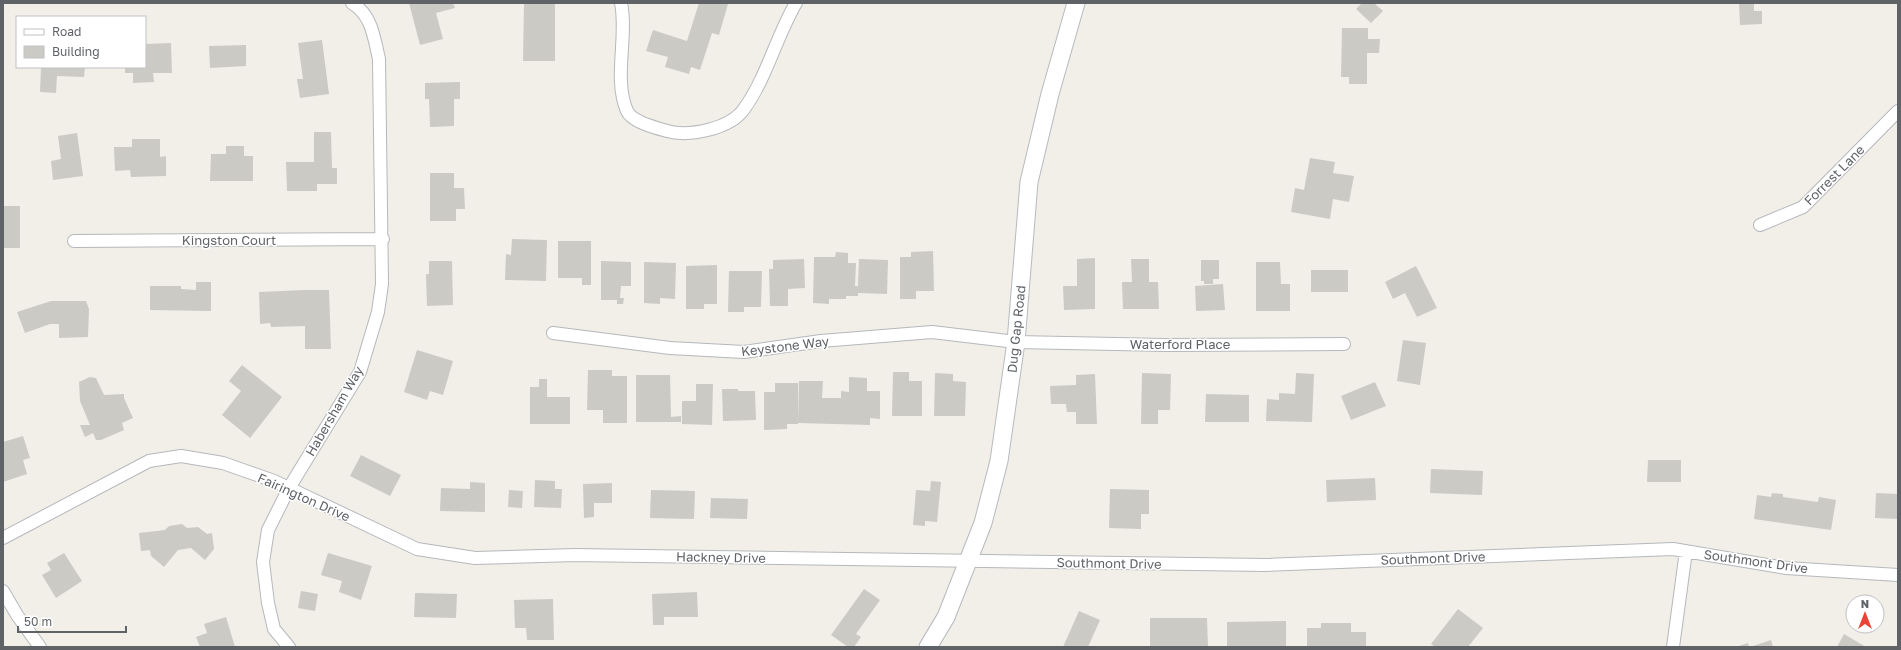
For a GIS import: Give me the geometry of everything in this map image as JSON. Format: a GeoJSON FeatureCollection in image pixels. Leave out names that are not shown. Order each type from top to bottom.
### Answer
{"type":"FeatureCollection","features":[{"type":"Feature","properties":{"kind":"street","name":"Habersham Way"},"geometry":{"type":"LineString","coordinates":[[289,647],[274,629],[268,603],[263,562],[268,530],[289,488],[360,372],[378,312],[382,284],[383,239],[379,59],[371,24],[361,8],[352,3]]}},
{"type":"Feature","properties":{"kind":"street"},"geometry":{"type":"LineString","coordinates":[[621,3],[624,18],[621,89],[628,113],[645,125],[678,134],[703,132],[725,123],[744,110],[761,80],[784,24],[796,3]]}},
{"type":"Feature","properties":{"kind":"street","name":"Dug Gap Road"},"geometry":{"type":"LineString","coordinates":[[928,647],[946,617],[966,561],[983,523],[999,462],[1016,342],[1029,182],[1050,94],[1076,3]]}},
{"type":"Feature","properties":{"kind":"street","name":"Forrest Lane"},"geometry":{"type":"LineString","coordinates":[[1760,226],[1803,207],[1898,111]]}},
{"type":"Feature","properties":{"kind":"street","name":"Kingston Court"},"geometry":{"type":"LineString","coordinates":[[74,241],[383,239]]}},
{"type":"Feature","properties":{"kind":"street","name":"Keystone Way"},"geometry":{"type":"LineString","coordinates":[[553,333],[670,348],[744,352],[821,341],[932,332],[1016,342]]}},
{"type":"Feature","properties":{"kind":"street","name":"Waterford Place"},"geometry":{"type":"LineString","coordinates":[[1016,342],[1165,345],[1344,344]]}},
{"type":"Feature","properties":{"kind":"street","name":"Fairington Drive"},"geometry":{"type":"LineString","coordinates":[[3,538],[148,461],[181,456],[223,463],[274,481],[417,549],[476,558]]}},
{"type":"Feature","properties":{"kind":"street","name":"Southmont Drive"},"geometry":{"type":"LineString","coordinates":[[966,561],[1265,565],[1673,549],[1786,568],[1898,575]]}},
{"type":"Feature","properties":{"kind":"street"},"geometry":{"type":"LineString","coordinates":[[1673,647],[1686,551]]}},
{"type":"Feature","properties":{"kind":"street","name":"Hackney Drive"},"geometry":{"type":"LineString","coordinates":[[476,558],[575,555],[966,561]]}},
{"type":"Feature","properties":{"kind":"street"},"geometry":{"type":"LineString","coordinates":[[3,591],[17,615],[40,647]]}},
{"type":"Feature","properties":{"kind":"building"},"geometry":{"type":"Polygon","coordinates":[[[409,3],[453,3],[455,8],[436,13],[443,39],[420,45],[409,3]]]}},
{"type":"Feature","properties":{"kind":"building"},"geometry":{"type":"Polygon","coordinates":[[[524,3],[555,3],[555,61],[523,61],[524,3]]]}},
{"type":"Feature","properties":{"kind":"building"},"geometry":{"type":"Polygon","coordinates":[[[699,3],[728,4],[719,35],[712,33],[700,70],[691,67],[689,74],[665,67],[668,57],[646,51],[653,30],[687,41],[699,3]]]}},
{"type":"Feature","properties":{"kind":"building"},"geometry":{"type":"Polygon","coordinates":[[[1362,3],[1374,3],[1383,11],[1371,23],[1356,9],[1362,3]]]}},
{"type":"Feature","properties":{"kind":"building"},"geometry":{"type":"Polygon","coordinates":[[[1739,3],[1754,3],[1754,11],[1762,11],[1762,24],[1740,25],[1739,3]]]}},
{"type":"Feature","properties":{"kind":"building"},"geometry":{"type":"Polygon","coordinates":[[[1342,28],[1368,28],[1368,39],[1380,39],[1379,53],[1367,53],[1367,84],[1349,84],[1349,77],[1341,77],[1342,28]]]}},
{"type":"Feature","properties":{"kind":"building"},"geometry":{"type":"Polygon","coordinates":[[[322,40],[329,94],[300,98],[297,79],[303,79],[298,43],[322,40]]]}},
{"type":"Feature","properties":{"kind":"building"},"geometry":{"type":"Polygon","coordinates":[[[171,43],[172,73],[153,73],[154,82],[133,83],[133,73],[125,73],[125,68],[146,68],[146,44],[171,43]]]}},
{"type":"Feature","properties":{"kind":"building"},"geometry":{"type":"Polygon","coordinates":[[[246,45],[246,66],[210,68],[209,46],[246,45]]]}},
{"type":"Feature","properties":{"kind":"building"},"geometry":{"type":"Polygon","coordinates":[[[41,68],[85,68],[84,77],[57,76],[56,93],[40,92],[41,68]]]}},
{"type":"Feature","properties":{"kind":"building"},"geometry":{"type":"Polygon","coordinates":[[[460,82],[460,99],[454,99],[454,126],[430,127],[429,99],[425,99],[425,83],[460,82]]]}},
{"type":"Feature","properties":{"kind":"building"},"geometry":{"type":"Polygon","coordinates":[[[314,132],[331,132],[332,168],[337,168],[337,184],[317,184],[317,191],[287,191],[286,162],[314,162],[314,132]]]}},
{"type":"Feature","properties":{"kind":"building"},"geometry":{"type":"Polygon","coordinates":[[[77,133],[83,176],[53,180],[51,161],[61,159],[58,136],[77,133]]]}},
{"type":"Feature","properties":{"kind":"building"},"geometry":{"type":"Polygon","coordinates":[[[132,139],[160,139],[160,157],[166,156],[166,176],[131,177],[130,170],[115,171],[114,147],[132,147],[132,139]]]}},
{"type":"Feature","properties":{"kind":"building"},"geometry":{"type":"Polygon","coordinates":[[[226,146],[244,146],[244,156],[253,156],[253,181],[210,181],[211,154],[226,154],[226,146]]]}},
{"type":"Feature","properties":{"kind":"building"},"geometry":{"type":"Polygon","coordinates":[[[1310,158],[1335,162],[1333,173],[1354,176],[1349,202],[1333,199],[1330,219],[1291,212],[1295,188],[1304,190],[1310,158]]]}},
{"type":"Feature","properties":{"kind":"building"},"geometry":{"type":"Polygon","coordinates":[[[430,173],[454,173],[454,188],[464,188],[465,209],[456,209],[456,221],[430,221],[430,173]]]}},
{"type":"Feature","properties":{"kind":"building"},"geometry":{"type":"Polygon","coordinates":[[[3,206],[20,206],[20,248],[3,248],[3,206]]]}},
{"type":"Feature","properties":{"kind":"building"},"geometry":{"type":"Polygon","coordinates":[[[512,239],[547,240],[546,281],[505,280],[506,254],[511,255],[512,239]]]}},
{"type":"Feature","properties":{"kind":"building"},"geometry":{"type":"Polygon","coordinates":[[[558,241],[591,241],[591,285],[582,285],[582,278],[558,278],[558,241]]]}},
{"type":"Feature","properties":{"kind":"building"},"geometry":{"type":"Polygon","coordinates":[[[933,251],[934,291],[916,291],[916,299],[900,299],[900,257],[911,257],[911,252],[933,251]]]}},
{"type":"Feature","properties":{"kind":"building"},"geometry":{"type":"Polygon","coordinates":[[[836,252],[848,253],[848,263],[856,263],[855,286],[858,286],[859,259],[888,260],[887,294],[858,293],[858,296],[846,296],[846,299],[829,299],[829,304],[813,303],[814,257],[835,257],[836,252]]]}},
{"type":"Feature","properties":{"kind":"building"},"geometry":{"type":"Polygon","coordinates":[[[1095,258],[1095,309],[1064,310],[1063,286],[1077,286],[1077,259],[1095,258]]]}},
{"type":"Feature","properties":{"kind":"building"},"geometry":{"type":"Polygon","coordinates":[[[804,259],[805,288],[788,289],[788,306],[770,306],[769,269],[773,269],[773,260],[804,259]]]}},
{"type":"Feature","properties":{"kind":"building"},"geometry":{"type":"Polygon","coordinates":[[[1131,259],[1149,259],[1149,282],[1158,282],[1159,309],[1123,309],[1122,282],[1132,282],[1131,259]]]}},
{"type":"Feature","properties":{"kind":"building"},"geometry":{"type":"Polygon","coordinates":[[[1201,260],[1219,260],[1219,279],[1213,279],[1213,284],[1204,284],[1204,281],[1201,281],[1201,260]]]}},
{"type":"Feature","properties":{"kind":"building"},"geometry":{"type":"Polygon","coordinates":[[[429,261],[452,261],[453,305],[427,306],[426,274],[429,274],[429,261]]]}},
{"type":"Feature","properties":{"kind":"building"},"geometry":{"type":"Polygon","coordinates":[[[601,261],[631,262],[631,286],[621,286],[620,298],[624,298],[623,304],[617,304],[617,300],[601,300],[601,261]]]}},
{"type":"Feature","properties":{"kind":"building"},"geometry":{"type":"Polygon","coordinates":[[[644,262],[676,263],[675,299],[660,298],[660,304],[644,303],[644,262]]]}},
{"type":"Feature","properties":{"kind":"building"},"geometry":{"type":"Polygon","coordinates":[[[1256,262],[1280,262],[1281,284],[1290,284],[1290,311],[1256,311],[1256,262]]]}},
{"type":"Feature","properties":{"kind":"building"},"geometry":{"type":"Polygon","coordinates":[[[717,265],[717,304],[704,304],[704,309],[686,309],[686,266],[717,265]]]}},
{"type":"Feature","properties":{"kind":"building"},"geometry":{"type":"Polygon","coordinates":[[[1416,266],[1437,308],[1417,317],[1405,293],[1393,299],[1385,282],[1416,266]]]}},
{"type":"Feature","properties":{"kind":"building"},"geometry":{"type":"Polygon","coordinates":[[[1311,270],[1348,270],[1348,292],[1311,292],[1311,270]]]}},
{"type":"Feature","properties":{"kind":"building"},"geometry":{"type":"Polygon","coordinates":[[[729,271],[762,271],[761,307],[744,307],[744,312],[728,312],[729,271]]]}},
{"type":"Feature","properties":{"kind":"building"},"geometry":{"type":"Polygon","coordinates":[[[196,282],[211,282],[211,311],[150,310],[150,286],[181,286],[181,289],[196,290],[196,282]]]}},
{"type":"Feature","properties":{"kind":"building"},"geometry":{"type":"Polygon","coordinates":[[[1223,284],[1225,310],[1196,311],[1195,286],[1223,284]]]}},
{"type":"Feature","properties":{"kind":"building"},"geometry":{"type":"Polygon","coordinates":[[[329,290],[331,349],[305,349],[305,326],[271,327],[270,323],[260,324],[259,292],[329,290]]]}},
{"type":"Feature","properties":{"kind":"building"},"geometry":{"type":"Polygon","coordinates":[[[51,301],[86,301],[89,309],[88,337],[59,338],[59,324],[50,324],[25,333],[17,312],[51,301]]]}},
{"type":"Feature","properties":{"kind":"building"},"geometry":{"type":"Polygon","coordinates":[[[1403,340],[1426,343],[1420,385],[1397,381],[1403,340]]]}},
{"type":"Feature","properties":{"kind":"building"},"geometry":{"type":"Polygon","coordinates":[[[417,350],[453,361],[443,395],[430,391],[427,400],[404,392],[417,350]]]}},
{"type":"Feature","properties":{"kind":"building"},"geometry":{"type":"Polygon","coordinates":[[[242,365],[282,397],[250,438],[222,415],[241,391],[229,381],[242,365]]]}},
{"type":"Feature","properties":{"kind":"building"},"geometry":{"type":"Polygon","coordinates":[[[588,370],[612,370],[612,376],[627,376],[627,423],[603,423],[603,410],[587,410],[588,370]]]}},
{"type":"Feature","properties":{"kind":"building"},"geometry":{"type":"Polygon","coordinates":[[[893,372],[909,372],[909,381],[922,381],[922,416],[892,416],[893,372]]]}},
{"type":"Feature","properties":{"kind":"building"},"geometry":{"type":"Polygon","coordinates":[[[935,373],[953,374],[953,381],[966,382],[965,416],[934,416],[935,373]]]}},
{"type":"Feature","properties":{"kind":"building"},"geometry":{"type":"Polygon","coordinates":[[[1142,373],[1171,374],[1170,410],[1158,410],[1158,424],[1141,424],[1142,373]]]}},
{"type":"Feature","properties":{"kind":"building"},"geometry":{"type":"Polygon","coordinates":[[[1296,373],[1314,374],[1312,422],[1266,421],[1267,399],[1279,400],[1279,393],[1295,394],[1296,373]]]}},
{"type":"Feature","properties":{"kind":"building"},"geometry":{"type":"Polygon","coordinates":[[[1095,374],[1097,424],[1076,424],[1076,412],[1067,412],[1066,404],[1051,404],[1050,386],[1076,385],[1076,375],[1095,374]]]}},
{"type":"Feature","properties":{"kind":"building"},"geometry":{"type":"Polygon","coordinates":[[[636,375],[670,375],[671,417],[681,416],[681,422],[636,422],[636,375]]]}},
{"type":"Feature","properties":{"kind":"building"},"geometry":{"type":"Polygon","coordinates":[[[90,377],[96,378],[104,395],[124,394],[124,398],[133,418],[122,423],[124,430],[101,440],[96,440],[93,433],[85,437],[80,425],[90,425],[80,401],[79,382],[90,377]]]}},
{"type":"Feature","properties":{"kind":"building"},"geometry":{"type":"Polygon","coordinates":[[[849,377],[867,378],[867,391],[880,391],[880,419],[870,418],[870,425],[798,423],[799,381],[823,381],[822,398],[841,398],[841,391],[849,392],[849,377]]]}},
{"type":"Feature","properties":{"kind":"building"},"geometry":{"type":"Polygon","coordinates":[[[539,379],[547,379],[547,397],[570,397],[570,424],[530,424],[530,387],[539,387],[539,379]]]}},
{"type":"Feature","properties":{"kind":"building"},"geometry":{"type":"Polygon","coordinates":[[[1375,382],[1386,406],[1351,420],[1341,396],[1375,382]]]}},
{"type":"Feature","properties":{"kind":"building"},"geometry":{"type":"Polygon","coordinates":[[[775,383],[798,383],[798,424],[787,424],[787,429],[764,430],[764,392],[775,392],[775,383]]]}},
{"type":"Feature","properties":{"kind":"building"},"geometry":{"type":"Polygon","coordinates":[[[696,384],[713,384],[712,425],[682,424],[682,401],[696,401],[696,384]]]}},
{"type":"Feature","properties":{"kind":"building"},"geometry":{"type":"Polygon","coordinates":[[[722,389],[755,391],[756,420],[723,421],[722,389]]]}},
{"type":"Feature","properties":{"kind":"building"},"geometry":{"type":"Polygon","coordinates":[[[1206,394],[1249,395],[1249,422],[1205,422],[1206,394]]]}},
{"type":"Feature","properties":{"kind":"building"},"geometry":{"type":"Polygon","coordinates":[[[23,436],[30,458],[23,460],[27,474],[3,482],[3,442],[23,436]]]}},
{"type":"Feature","properties":{"kind":"building"},"geometry":{"type":"Polygon","coordinates":[[[361,455],[401,475],[390,496],[350,476],[361,455]]]}},
{"type":"Feature","properties":{"kind":"building"},"geometry":{"type":"Polygon","coordinates":[[[1648,460],[1681,460],[1681,482],[1647,482],[1648,460]]]}},
{"type":"Feature","properties":{"kind":"building"},"geometry":{"type":"Polygon","coordinates":[[[1431,469],[1483,471],[1482,495],[1430,493],[1431,469]]]}},
{"type":"Feature","properties":{"kind":"building"},"geometry":{"type":"Polygon","coordinates":[[[1375,478],[1376,500],[1327,502],[1326,480],[1375,478]]]}},
{"type":"Feature","properties":{"kind":"building"},"geometry":{"type":"Polygon","coordinates":[[[535,480],[555,481],[555,489],[562,489],[561,508],[534,507],[535,480]]]}},
{"type":"Feature","properties":{"kind":"building"},"geometry":{"type":"Polygon","coordinates":[[[931,481],[941,482],[937,522],[925,521],[925,526],[913,525],[916,490],[930,491],[931,481]]]}},
{"type":"Feature","properties":{"kind":"building"},"geometry":{"type":"Polygon","coordinates":[[[470,482],[485,483],[485,512],[440,511],[441,488],[470,489],[470,482]]]}},
{"type":"Feature","properties":{"kind":"building"},"geometry":{"type":"Polygon","coordinates":[[[612,483],[612,503],[594,503],[594,517],[584,518],[583,484],[612,483]]]}},
{"type":"Feature","properties":{"kind":"building"},"geometry":{"type":"Polygon","coordinates":[[[1110,489],[1149,490],[1149,514],[1141,514],[1141,529],[1109,528],[1110,489]]]}},
{"type":"Feature","properties":{"kind":"building"},"geometry":{"type":"Polygon","coordinates":[[[509,490],[523,491],[522,508],[508,507],[509,490]]]}},
{"type":"Feature","properties":{"kind":"building"},"geometry":{"type":"Polygon","coordinates":[[[651,490],[695,491],[694,519],[650,518],[651,490]]]}},
{"type":"Feature","properties":{"kind":"building"},"geometry":{"type":"Polygon","coordinates":[[[1772,493],[1783,494],[1783,497],[1818,502],[1819,497],[1836,500],[1831,530],[1754,519],[1757,495],[1771,497],[1772,493]]]}},
{"type":"Feature","properties":{"kind":"building"},"geometry":{"type":"Polygon","coordinates":[[[1876,493],[1898,494],[1898,519],[1875,518],[1876,493]]]}},
{"type":"Feature","properties":{"kind":"building"},"geometry":{"type":"Polygon","coordinates":[[[711,498],[748,499],[747,519],[710,518],[711,498]]]}},
{"type":"Feature","properties":{"kind":"building"},"geometry":{"type":"Polygon","coordinates":[[[182,524],[187,528],[198,527],[207,534],[212,533],[214,549],[205,560],[191,548],[178,550],[164,567],[151,556],[150,550],[141,551],[139,533],[165,530],[169,526],[182,524]]]}},
{"type":"Feature","properties":{"kind":"building"},"geometry":{"type":"Polygon","coordinates":[[[64,553],[82,581],[56,598],[42,575],[51,570],[47,563],[64,553]]]}},
{"type":"Feature","properties":{"kind":"building"},"geometry":{"type":"Polygon","coordinates":[[[328,553],[372,566],[361,600],[339,592],[342,581],[321,575],[328,553]]]}},
{"type":"Feature","properties":{"kind":"building"},"geometry":{"type":"Polygon","coordinates":[[[864,589],[880,600],[856,634],[861,637],[854,647],[848,647],[831,635],[864,589]]]}},
{"type":"Feature","properties":{"kind":"building"},"geometry":{"type":"Polygon","coordinates":[[[301,591],[318,594],[315,611],[298,608],[301,591]]]}},
{"type":"Feature","properties":{"kind":"building"},"geometry":{"type":"Polygon","coordinates":[[[697,592],[698,617],[664,617],[664,625],[653,625],[652,594],[697,592]]]}},
{"type":"Feature","properties":{"kind":"building"},"geometry":{"type":"Polygon","coordinates":[[[415,593],[457,594],[456,618],[414,617],[415,593]]]}},
{"type":"Feature","properties":{"kind":"building"},"geometry":{"type":"Polygon","coordinates":[[[553,599],[554,640],[527,640],[526,628],[515,628],[514,600],[553,599]]]}},
{"type":"Feature","properties":{"kind":"building"},"geometry":{"type":"Polygon","coordinates":[[[1458,609],[1483,628],[1468,647],[1435,647],[1431,644],[1458,609]]]}},
{"type":"Feature","properties":{"kind":"building"},"geometry":{"type":"Polygon","coordinates":[[[1079,611],[1100,620],[1088,647],[1063,647],[1079,611]]]}},
{"type":"Feature","properties":{"kind":"building"},"geometry":{"type":"Polygon","coordinates":[[[226,617],[235,647],[200,647],[196,637],[207,633],[204,624],[226,617]]]}},
{"type":"Feature","properties":{"kind":"building"},"geometry":{"type":"Polygon","coordinates":[[[1150,618],[1207,618],[1208,647],[1150,647],[1150,618]]]}},
{"type":"Feature","properties":{"kind":"building"},"geometry":{"type":"Polygon","coordinates":[[[1286,621],[1286,646],[1227,647],[1227,622],[1286,621]]]}},
{"type":"Feature","properties":{"kind":"building"},"geometry":{"type":"Polygon","coordinates":[[[1321,623],[1351,623],[1351,632],[1366,632],[1366,647],[1307,647],[1307,628],[1321,628],[1321,623]]]}},
{"type":"Feature","properties":{"kind":"building"},"geometry":{"type":"Polygon","coordinates":[[[1844,634],[1866,647],[1837,647],[1844,634]]]}},
{"type":"Feature","properties":{"kind":"building"},"geometry":{"type":"Polygon","coordinates":[[[1771,640],[1773,647],[1750,647],[1771,640]]]}},
{"type":"Feature","properties":{"kind":"building"},"geometry":{"type":"Polygon","coordinates":[[[1748,643],[1749,647],[1736,647],[1748,643]]]}}]}
